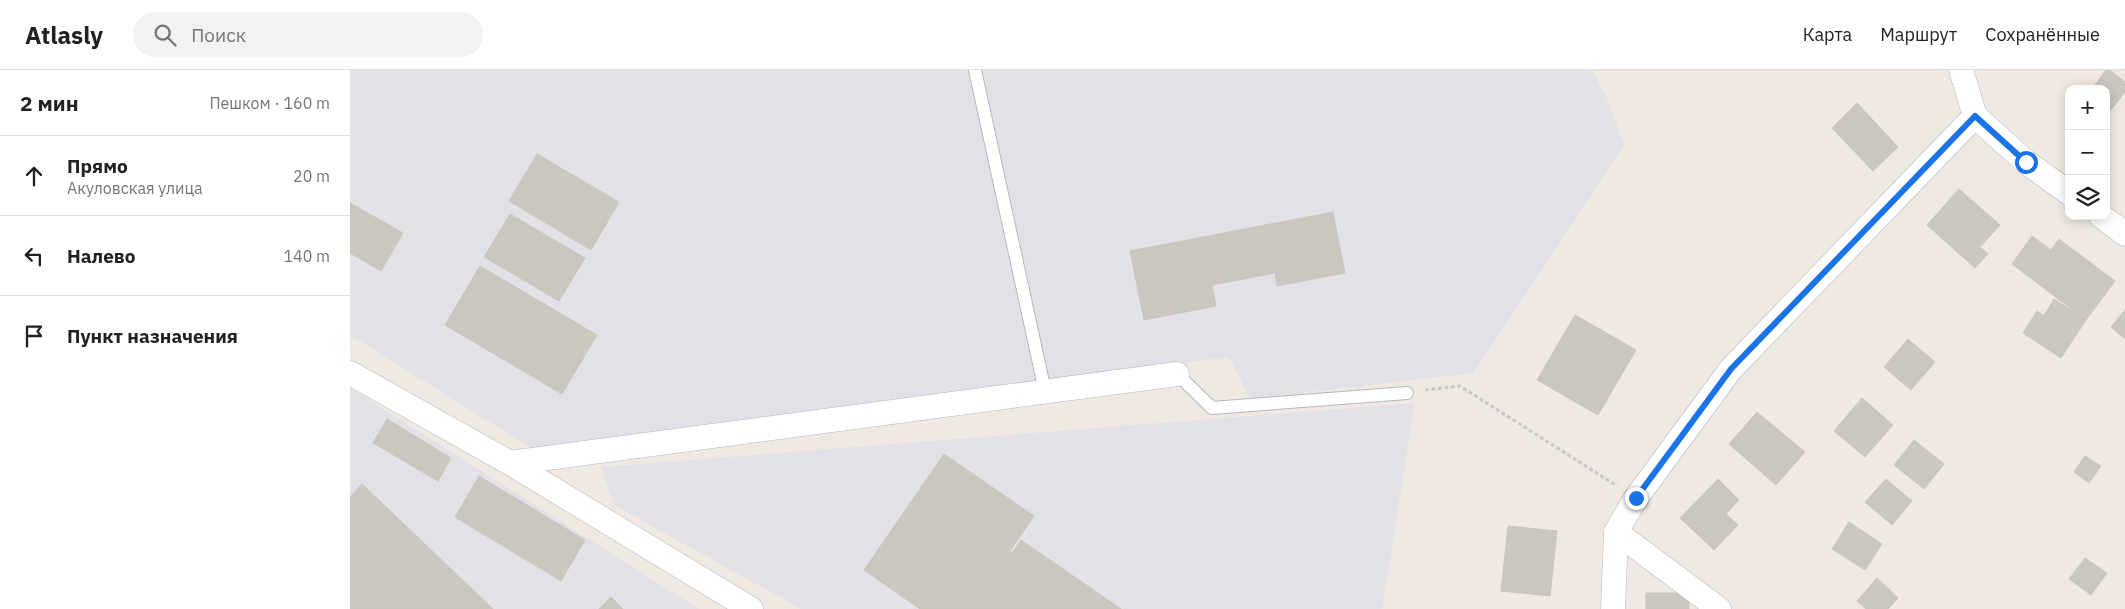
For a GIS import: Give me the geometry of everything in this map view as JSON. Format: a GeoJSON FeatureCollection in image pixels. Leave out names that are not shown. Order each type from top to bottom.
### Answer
{"type":"FeatureCollection","features":[{"type":"Feature","properties":{"kind":"street"},"geometry":{"type":"LineString","coordinates":[[1961,70],[1975,116],[2026,162],[2065,190]]}},
{"type":"Feature","properties":{"kind":"street"},"geometry":{"type":"LineString","coordinates":[[1613,609],[1616,532],[1636,498],[1731,369],[1975,116]]}},
{"type":"Feature","properties":{"kind":"street"},"geometry":{"type":"LineString","coordinates":[[2106,220],[2125,234]]}},
{"type":"Feature","properties":{"kind":"street"},"geometry":{"type":"LineString","coordinates":[[350,372],[510,463],[751,609]]}},
{"type":"Feature","properties":{"kind":"street"},"geometry":{"type":"LineString","coordinates":[[510,463],[1178,374]]}},
{"type":"Feature","properties":{"kind":"street"},"geometry":{"type":"LineString","coordinates":[[1616,532],[1719,609]]}},
{"type":"Feature","properties":{"kind":"lane"},"geometry":{"type":"LineString","coordinates":[[975,70],[1046,391]]}},
{"type":"Feature","properties":{"kind":"lane"},"geometry":{"type":"LineString","coordinates":[[1178,374],[1212,408],[1407,393]]}},
{"type":"Feature","properties":{"kind":"path"},"geometry":{"type":"LineString","coordinates":[[1407,393],[1460,386],[1636,498]]}},
{"type":"Feature","properties":{"kind":"shaded area"},"geometry":{"type":"Polygon","coordinates":[[[350,70],[1592,70],[1607,98],[1624,145],[1473,373],[1250,399],[1229,357],[531,448],[350,335],[350,70]]]}},
{"type":"Feature","properties":{"kind":"shaded area"},"geometry":{"type":"Polygon","coordinates":[[[350,388],[699,609],[350,609],[350,388]]]}},
{"type":"Feature","properties":{"kind":"shaded area"},"geometry":{"type":"Polygon","coordinates":[[[1415,403],[1382,609],[801,609],[614,505],[601,467],[1415,403]]]}},
{"type":"Feature","properties":{"kind":"building"},"geometry":{"type":"Polygon","coordinates":[[[2106,70],[2110,70],[2125,82],[2125,92],[2110,111],[2110,85],[2095,85],[2106,70]]]}},
{"type":"Feature","properties":{"kind":"building"},"geometry":{"type":"Polygon","coordinates":[[[1857,103],[1898,147],[1873,171],[1832,128],[1857,103]]]}},
{"type":"Feature","properties":{"kind":"building"},"geometry":{"type":"Polygon","coordinates":[[[537,154],[619,202],[591,250],[509,201],[537,154]]]}},
{"type":"Feature","properties":{"kind":"building"},"geometry":{"type":"Polygon","coordinates":[[[1959,189],[2000,225],[1980,247],[1988,254],[1975,268],[1927,225],[1959,189]]]}},
{"type":"Feature","properties":{"kind":"building"},"geometry":{"type":"Polygon","coordinates":[[[350,203],[403,233],[381,271],[350,253],[350,203]]]}},
{"type":"Feature","properties":{"kind":"building"},"geometry":{"type":"Polygon","coordinates":[[[1333,212],[1345,273],[1277,286],[1275,273],[1212,285],[1216,306],[1144,320],[1130,251],[1333,212]]]}},
{"type":"Feature","properties":{"kind":"building"},"geometry":{"type":"Polygon","coordinates":[[[510,214],[585,258],[559,301],[484,257],[510,214]]]}},
{"type":"Feature","properties":{"kind":"building"},"geometry":{"type":"Polygon","coordinates":[[[2032,236],[2051,250],[2059,239],[2115,281],[2086,320],[2012,264],[2032,236]]]}},
{"type":"Feature","properties":{"kind":"building"},"geometry":{"type":"Polygon","coordinates":[[[480,266],[597,335],[562,394],[445,325],[480,266]]]}},
{"type":"Feature","properties":{"kind":"building"},"geometry":{"type":"Polygon","coordinates":[[[2054,299],[2086,320],[2061,358],[2023,333],[2037,311],[2044,316],[2054,299]]]}},
{"type":"Feature","properties":{"kind":"building"},"geometry":{"type":"Polygon","coordinates":[[[2125,310],[2125,339],[2111,327],[2125,310]]]}},
{"type":"Feature","properties":{"kind":"building"},"geometry":{"type":"Polygon","coordinates":[[[1575,315],[1636,350],[1598,415],[1537,380],[1575,315]]]}},
{"type":"Feature","properties":{"kind":"building"},"geometry":{"type":"Polygon","coordinates":[[[1908,339],[1935,362],[1911,390],[1884,367],[1908,339]]]}},
{"type":"Feature","properties":{"kind":"building"},"geometry":{"type":"Polygon","coordinates":[[[1862,398],[1893,425],[1865,457],[1834,431],[1862,398]]]}},
{"type":"Feature","properties":{"kind":"building"},"geometry":{"type":"Polygon","coordinates":[[[1757,412],[1805,452],[1776,485],[1729,444],[1757,412]]]}},
{"type":"Feature","properties":{"kind":"building"},"geometry":{"type":"Polygon","coordinates":[[[387,419],[451,458],[438,481],[373,443],[387,419]]]}},
{"type":"Feature","properties":{"kind":"building"},"geometry":{"type":"Polygon","coordinates":[[[1914,440],[1944,464],[1924,489],[1894,465],[1914,440]]]}},
{"type":"Feature","properties":{"kind":"building"},"geometry":{"type":"Polygon","coordinates":[[[944,454],[1034,516],[1010,551],[1012,553],[1021,540],[1121,609],[920,609],[864,570],[944,454]]]}},
{"type":"Feature","properties":{"kind":"building"},"geometry":{"type":"Polygon","coordinates":[[[2085,456],[2101,466],[2089,483],[2074,472],[2085,456]]]}},
{"type":"Feature","properties":{"kind":"building"},"geometry":{"type":"Polygon","coordinates":[[[479,476],[585,540],[561,581],[455,517],[479,476]]]}},
{"type":"Feature","properties":{"kind":"building"},"geometry":{"type":"Polygon","coordinates":[[[1718,479],[1739,500],[1726,514],[1738,525],[1714,550],[1680,518],[1718,479]]]}},
{"type":"Feature","properties":{"kind":"building"},"geometry":{"type":"Polygon","coordinates":[[[1886,479],[1912,501],[1892,525],[1865,502],[1886,479]]]}},
{"type":"Feature","properties":{"kind":"building"},"geometry":{"type":"Polygon","coordinates":[[[362,484],[493,609],[350,609],[350,497],[362,484]]]}},
{"type":"Feature","properties":{"kind":"building"},"geometry":{"type":"Polygon","coordinates":[[[1849,522],[1882,544],[1865,570],[1832,549],[1849,522]]]}},
{"type":"Feature","properties":{"kind":"building"},"geometry":{"type":"Polygon","coordinates":[[[1508,526],[1557,531],[1550,596],[1501,591],[1508,526]]]}},
{"type":"Feature","properties":{"kind":"building"},"geometry":{"type":"Polygon","coordinates":[[[2085,558],[2107,573],[2091,595],[2069,579],[2085,558]]]}},
{"type":"Feature","properties":{"kind":"building"},"geometry":{"type":"Polygon","coordinates":[[[1877,578],[1898,598],[1888,609],[1866,609],[1857,601],[1877,578]]]}},
{"type":"Feature","properties":{"kind":"building"},"geometry":{"type":"Polygon","coordinates":[[[1646,593],[1689,593],[1689,609],[1646,609],[1646,593]]]}},
{"type":"Feature","properties":{"kind":"building"},"geometry":{"type":"Polygon","coordinates":[[[611,597],[623,609],[599,609],[611,597]]]}},
{"type":"Feature","properties":{"kind":"route"},"geometry":{"type":"LineString","coordinates":[[1636,498],[1731,369],[1975,116],[2026,162]]}}]}
